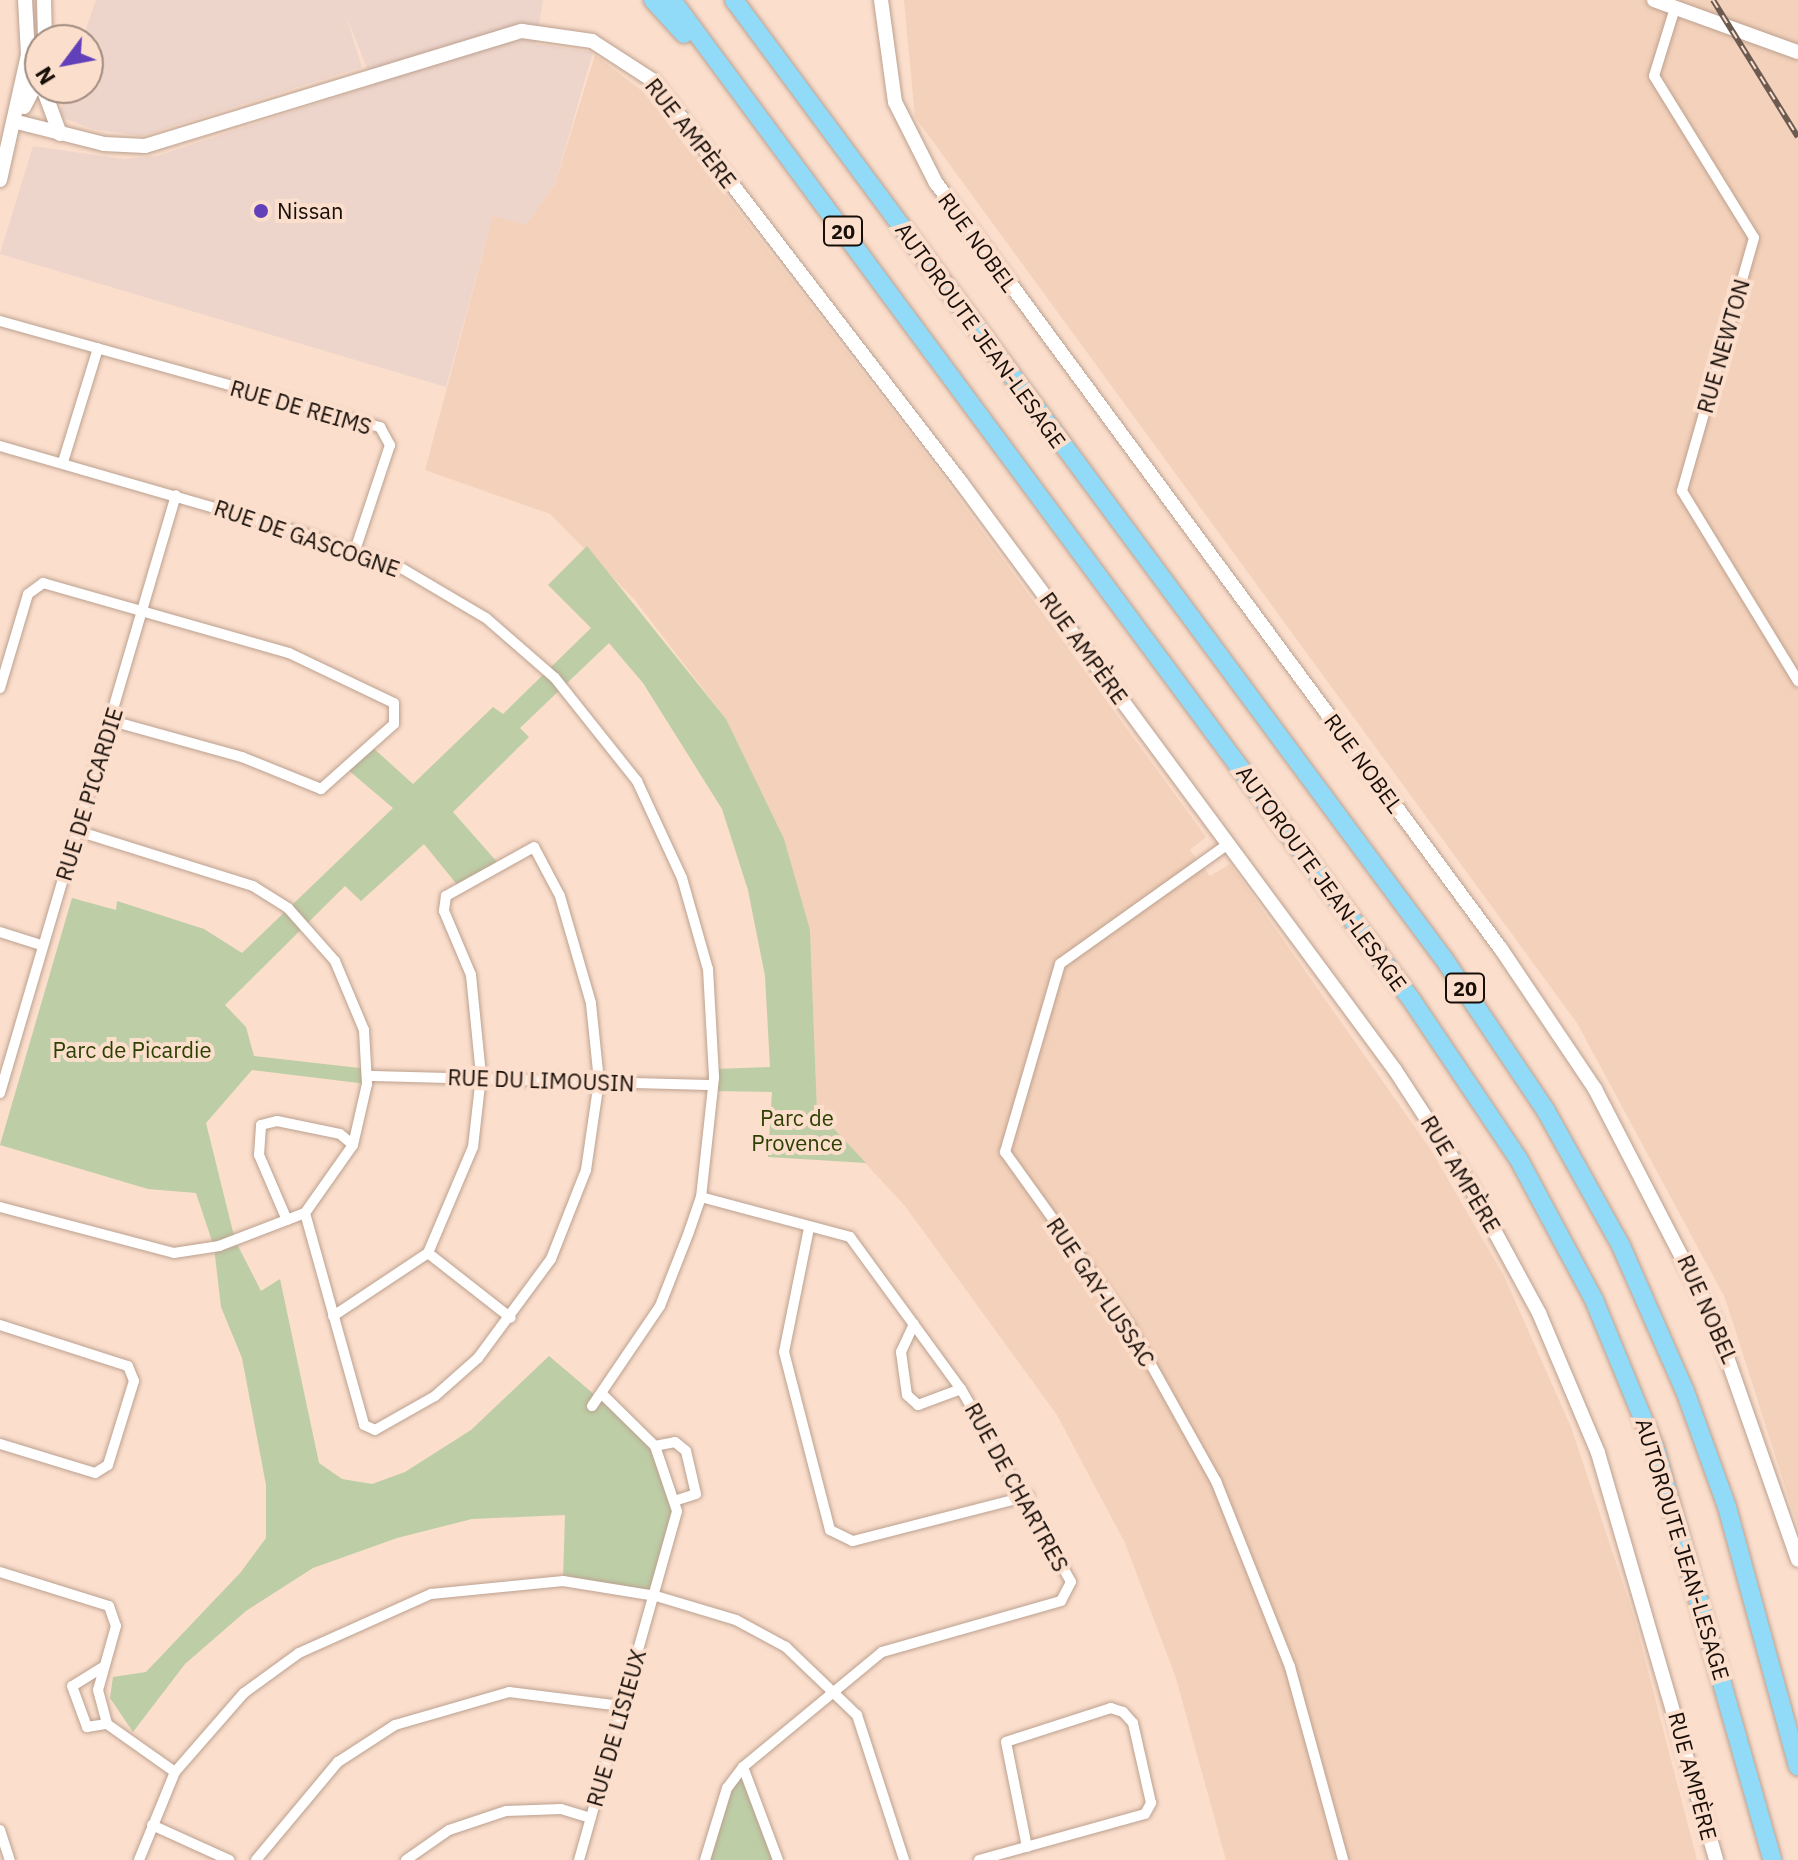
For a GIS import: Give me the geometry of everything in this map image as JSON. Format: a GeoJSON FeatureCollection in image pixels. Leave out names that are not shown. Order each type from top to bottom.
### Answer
{"type":"FeatureCollection","features":[{"type":"Feature","properties":{"kind":"highway"},"geometry":{"type":"LineString","coordinates":[[653,0],[761,119]]}},
{"type":"Feature","properties":{"kind":"highway","name":"AUTOROUTE JEAN-LESAGE"},"geometry":{"type":"LineString","coordinates":[[672,0],[1428,1021],[1518,1158],[1594,1300],[1655,1448],[1772,1860]]}},
{"type":"Feature","properties":{"kind":"highway","name":"AUTOROUTE JEAN-LESAGE"},"geometry":{"type":"LineString","coordinates":[[734,0],[1444,959],[1546,1111],[1621,1246],[1691,1405],[1798,1766]]}},
{"type":"Feature","properties":{"kind":"highway"},"geometry":{"type":"LineString","coordinates":[[749,0],[814,107]]}},
{"type":"Feature","properties":{"kind":"street"},"geometry":{"type":"LineString","coordinates":[[0,180],[17,122],[28,55],[25,0]]}},
{"type":"Feature","properties":{"kind":"street"},"geometry":{"type":"LineString","coordinates":[[44,0],[45,24]]}},
{"type":"Feature","properties":{"kind":"street","name":"RUE NOBEL"},"geometry":{"type":"LineString","coordinates":[[881,0],[895,102],[936,183],[1501,949],[1609,1113],[1727,1351],[1798,1560]]}},
{"type":"Feature","properties":{"kind":"street"},"geometry":{"type":"LineString","coordinates":[[1654,0],[1798,52]]}},
{"type":"Feature","properties":{"kind":"street","name":"RUE NEWTON"},"geometry":{"type":"LineString","coordinates":[[1675,8],[1654,76],[1754,238],[1682,491],[1798,681]]}},
{"type":"Feature","properties":{"kind":"street","name":"RUE AMPÈRE"},"geometry":{"type":"LineString","coordinates":[[17,122],[60,134],[150,145],[515,32],[567,34],[620,54],[669,100],[1228,844],[1427,1116],[1550,1336],[1617,1506],[1716,1860]]}},
{"type":"Feature","properties":{"kind":"street"},"geometry":{"type":"LineString","coordinates":[[17,122],[26,104]]}},
{"type":"Feature","properties":{"kind":"street"},"geometry":{"type":"LineString","coordinates":[[49,104],[60,134]]}},
{"type":"Feature","properties":{"kind":"street","name":"RUE DE REIMS"},"geometry":{"type":"LineString","coordinates":[[0,321],[380,427],[390,445],[355,550]]}},
{"type":"Feature","properties":{"kind":"street"},"geometry":{"type":"LineString","coordinates":[[63,462],[98,348]]}},
{"type":"Feature","properties":{"kind":"street","name":"RUE DE GASCOGNE"},"geometry":{"type":"LineString","coordinates":[[0,446],[176,495],[355,550],[486,618],[555,678],[637,781],[682,878],[708,969],[713,1085],[701,1197],[660,1306],[592,1406]]}},
{"type":"Feature","properties":{"kind":"street","name":"RUE DE PICARDIE"},"geometry":{"type":"LineString","coordinates":[[0,1093],[4,1060],[112,721],[176,495]]}},
{"type":"Feature","properties":{"kind":"street"},"geometry":{"type":"LineString","coordinates":[[0,688],[28,594],[43,583],[142,615],[289,653],[394,703],[394,724],[321,789],[242,757],[112,721]]}},
{"type":"Feature","properties":{"kind":"street"},"geometry":{"type":"LineString","coordinates":[[0,1207],[174,1253],[219,1246],[305,1213],[353,1145],[369,1076],[364,1030],[335,961],[288,908],[253,886],[78,831]]}},
{"type":"Feature","properties":{"kind":"street","name":"RUE GAY-LUSSAC"},"geometry":{"type":"LineString","coordinates":[[1228,844],[1060,964],[1005,1152],[1129,1325],[1216,1481],[1290,1667],[1343,1860]]}},
{"type":"Feature","properties":{"kind":"street"},"geometry":{"type":"LineString","coordinates":[[305,1213],[333,1316],[364,1425],[375,1430],[435,1396],[511,1318],[551,1259],[586,1170],[599,1081],[591,1003],[560,896],[534,847],[446,896],[444,911],[471,975],[481,1076],[473,1147],[428,1253],[333,1316]]}},
{"type":"Feature","properties":{"kind":"street"},"geometry":{"type":"LineString","coordinates":[[0,932],[41,945]]}},
{"type":"Feature","properties":{"kind":"street","name":"RUE DU LIMOUSIN"},"geometry":{"type":"LineString","coordinates":[[369,1076],[481,1076],[713,1085]]}},
{"type":"Feature","properties":{"kind":"street"},"geometry":{"type":"LineString","coordinates":[[287,1220],[259,1155],[261,1125],[277,1121],[315,1129],[353,1145]]}},
{"type":"Feature","properties":{"kind":"street","name":"RUE DE CHARTRES"},"geometry":{"type":"LineString","coordinates":[[701,1197],[850,1237],[961,1389],[1028,1496],[1071,1582],[1061,1601],[882,1652],[743,1767],[727,1788],[705,1860]]}},
{"type":"Feature","properties":{"kind":"street"},"geometry":{"type":"LineString","coordinates":[[809,1228],[784,1352],[830,1530],[853,1541],[1028,1496]]}},
{"type":"Feature","properties":{"kind":"street"},"geometry":{"type":"LineString","coordinates":[[428,1253],[511,1318]]}},
{"type":"Feature","properties":{"kind":"street","name":"RUE DE CHARTRES"},"geometry":{"type":"LineString","coordinates":[[914,1324],[901,1352],[907,1395],[918,1405],[961,1389]]}},
{"type":"Feature","properties":{"kind":"street"},"geometry":{"type":"LineString","coordinates":[[0,1325],[128,1366],[134,1381],[108,1465],[95,1473],[0,1444]]}},
{"type":"Feature","properties":{"kind":"street"},"geometry":{"type":"LineString","coordinates":[[602,1394],[655,1446],[674,1501],[696,1494],[686,1451],[675,1442],[655,1446]]}},
{"type":"Feature","properties":{"kind":"street","name":"RUE DE LISIEUX"},"geometry":{"type":"LineString","coordinates":[[579,1860],[621,1706],[656,1596],[674,1501]]}},
{"type":"Feature","properties":{"kind":"street"},"geometry":{"type":"LineString","coordinates":[[0,1572],[109,1606],[116,1626],[98,1690],[107,1724],[175,1772]]}},
{"type":"Feature","properties":{"kind":"street"},"geometry":{"type":"LineString","coordinates":[[139,1860],[175,1772],[244,1693],[363,1619],[431,1594],[509,1582],[588,1581],[656,1596],[736,1620],[786,1647],[834,1689],[857,1715],[904,1860]]}},
{"type":"Feature","properties":{"kind":"street"},"geometry":{"type":"LineString","coordinates":[[103,1667],[72,1686],[87,1727],[107,1724]]}},
{"type":"Feature","properties":{"kind":"street"},"geometry":{"type":"LineString","coordinates":[[256,1860],[338,1762],[395,1725],[509,1692],[621,1706]]}},
{"type":"Feature","properties":{"kind":"street"},"geometry":{"type":"LineString","coordinates":[[979,1860],[1027,1847],[1145,1814],[1148,1789],[1133,1723],[1123,1712],[1111,1708],[1006,1742],[1027,1847]]}},
{"type":"Feature","properties":{"kind":"street"},"geometry":{"type":"LineString","coordinates":[[743,1767],[778,1860]]}},
{"type":"Feature","properties":{"kind":"street"},"geometry":{"type":"LineString","coordinates":[[406,1860],[449,1830],[506,1811],[561,1809],[591,1818]]}},
{"type":"Feature","properties":{"kind":"street"},"geometry":{"type":"LineString","coordinates":[[152,1825],[229,1860]]}},
{"type":"Feature","properties":{"kind":"street"},"geometry":{"type":"LineString","coordinates":[[0,1830],[10,1860]]}},
{"type":"Feature","properties":{"kind":"shaded area"},"geometry":{"type":"Polygon","coordinates":[[[96,0],[543,0],[536,44],[593,52],[555,184],[526,225],[493,216],[446,387],[0,254],[33,146],[123,159],[157,156],[374,85],[346,16],[362,67],[141,136],[92,129],[59,116],[63,104],[104,104],[104,24],[88,24],[96,0]]]}},
{"type":"Feature","properties":{"kind":"shaded area"},"geometry":{"type":"Polygon","coordinates":[[[904,0],[1798,0],[1798,1527],[1725,1298],[1577,1023],[915,117],[904,0]]]}},
{"type":"Feature","properties":{"kind":"shaded area"},"geometry":{"type":"Polygon","coordinates":[[[595,55],[650,97],[934,465],[1206,837],[1190,850],[1210,876],[1230,864],[1431,1150],[1504,1276],[1571,1427],[1634,1617],[1697,1860],[1226,1860],[1176,1678],[1125,1543],[1057,1415],[905,1206],[817,1111],[810,930],[726,719],[635,600],[550,514],[425,470],[493,216],[526,225],[555,184],[595,55]]]}},
{"type":"Feature","properties":{"kind":"green space","name":"Parc de Picardie"},"geometry":{"type":"Polygon","coordinates":[[[587,546],[726,719],[784,839],[810,930],[817,1111],[866,1163],[768,1157],[772,1092],[712,1091],[714,1069],[770,1067],[765,976],[748,890],[722,809],[643,683],[609,643],[520,728],[529,737],[453,812],[497,862],[459,887],[424,844],[361,901],[345,886],[225,1005],[246,1027],[254,1056],[368,1069],[367,1084],[252,1070],[206,1123],[235,1240],[261,1291],[280,1279],[319,1463],[342,1479],[372,1484],[405,1472],[471,1430],[549,1356],[655,1446],[677,1511],[656,1596],[563,1581],[565,1515],[472,1519],[397,1538],[313,1568],[246,1611],[185,1664],[133,1732],[110,1698],[113,1677],[146,1672],[241,1572],[266,1538],[266,1485],[242,1358],[221,1307],[214,1247],[196,1193],[148,1189],[0,1145],[72,898],[116,910],[117,901],[204,929],[242,953],[393,808],[347,769],[371,746],[413,784],[493,707],[503,714],[591,628],[548,585],[587,546]]]}},
{"type":"Feature","properties":{"kind":"green space"},"geometry":{"type":"Polygon","coordinates":[[[743,1767],[778,1860],[705,1860],[727,1788],[743,1767]]]}},
{"type":"Feature","properties":{"kind":"railway"},"geometry":{"type":"LineString","coordinates":[[1713,0],[1798,137]]}},
{"type":"Feature","properties":{"kind":"place","name":"Nissan"},"geometry":{"type":"Point","coordinates":[261,211]}},
{"type":"Feature","properties":{"kind":"park label","name":"Parc de Provence"},"geometry":{"type":"Point","coordinates":[797,1130]}}]}
